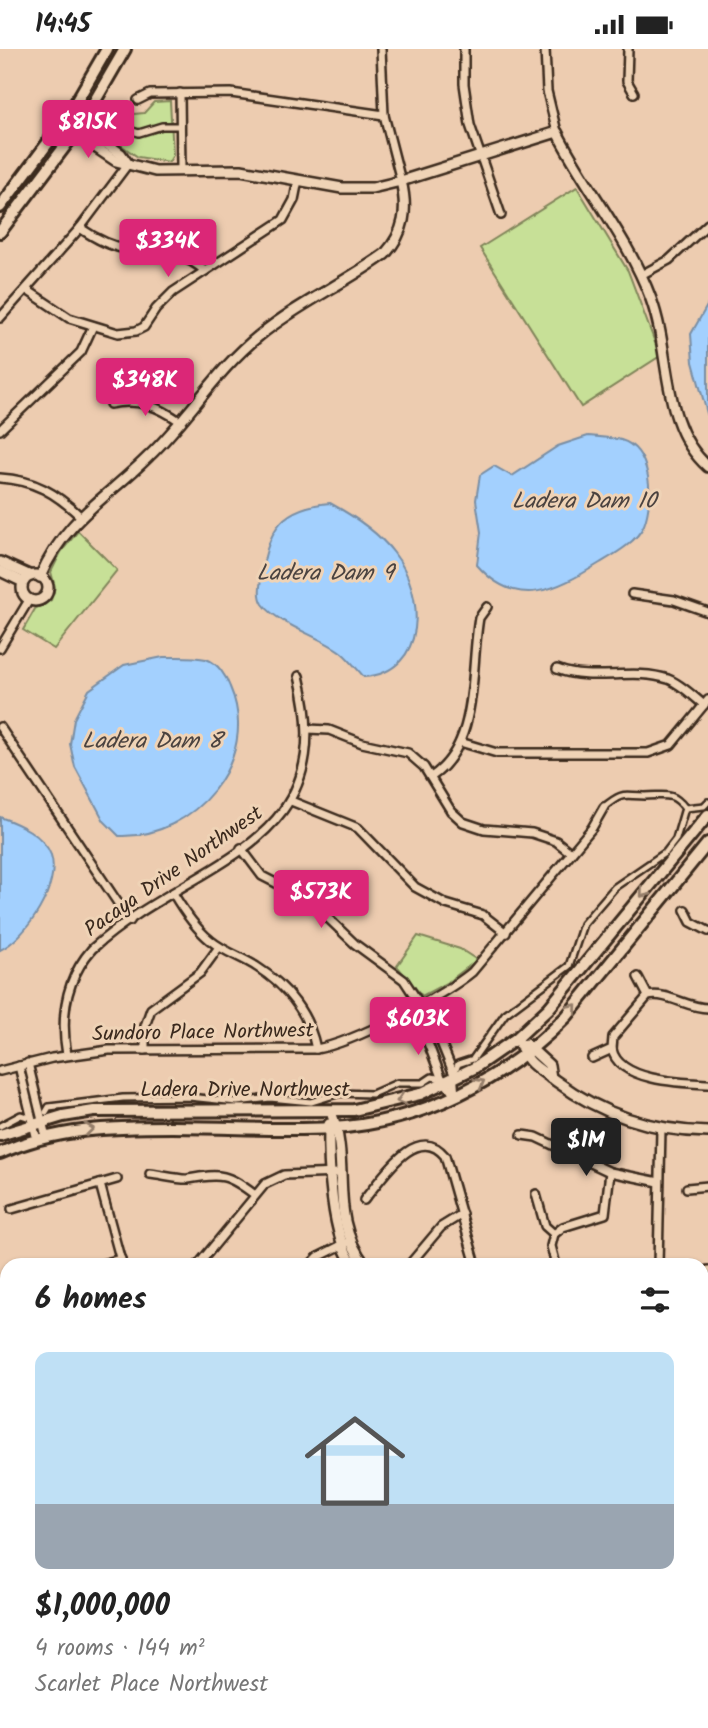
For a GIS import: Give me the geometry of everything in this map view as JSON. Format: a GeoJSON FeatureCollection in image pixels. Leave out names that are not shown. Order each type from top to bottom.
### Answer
{"type":"FeatureCollection","features":[{"type":"Feature","properties":{"kind":"main road"},"geometry":{"type":"LineString","coordinates":[[0,207],[65,121],[107,49]]}},
{"type":"Feature","properties":{"kind":"main road"},"geometry":{"type":"LineString","coordinates":[[0,232],[78,130],[125,49]]}},
{"type":"Feature","properties":{"kind":"main road","name":"Ladera Drive Northwest"},"geometry":{"type":"LineString","coordinates":[[0,1135],[37,1119],[118,1110],[331,1112],[380,1106],[420,1094],[448,1077],[474,1068],[517,1038],[549,1009],[708,815]]}},
{"type":"Feature","properties":{"kind":"main road","name":"Ladera Drive Northwest"},"geometry":{"type":"LineString","coordinates":[[0,1153],[42,1138],[98,1128],[333,1128],[410,1114],[455,1096],[529,1052],[567,1016],[708,842]]}},
{"type":"Feature","properties":{"kind":"street"},"geometry":{"type":"LineString","coordinates":[[23,582],[36,576],[52,550],[80,516],[149,457],[228,364],[261,334],[374,262],[395,244],[404,220],[405,201],[384,115],[381,49]]}},
{"type":"Feature","properties":{"kind":"street"},"geometry":{"type":"LineString","coordinates":[[464,49],[466,104],[479,156],[499,202],[501,215]]}},
{"type":"Feature","properties":{"kind":"street"},"geometry":{"type":"LineString","coordinates":[[545,49],[547,91],[557,132],[641,275],[663,338],[676,418],[689,447],[708,467]]}},
{"type":"Feature","properties":{"kind":"street"},"geometry":{"type":"LineString","coordinates":[[628,49],[627,81],[635,93]]}},
{"type":"Feature","properties":{"kind":"street"},"geometry":{"type":"LineString","coordinates":[[180,93],[181,170]]}},
{"type":"Feature","properties":{"kind":"street"},"geometry":{"type":"LineString","coordinates":[[138,100],[150,94],[255,95],[360,114],[384,115]]}},
{"type":"Feature","properties":{"kind":"street"},"geometry":{"type":"LineString","coordinates":[[65,121],[116,161],[155,171],[240,170],[352,188],[372,188],[401,181],[557,132]]}},
{"type":"Feature","properties":{"kind":"street"},"geometry":{"type":"LineString","coordinates":[[102,133],[112,125],[139,133],[162,126],[181,126]]}},
{"type":"Feature","properties":{"kind":"street"},"geometry":{"type":"LineString","coordinates":[[0,318],[27,291],[128,163]]}},
{"type":"Feature","properties":{"kind":"street"},"geometry":{"type":"LineString","coordinates":[[27,291],[69,318],[118,333],[136,331],[144,327],[156,309],[173,292],[283,220],[294,200],[298,180]]}},
{"type":"Feature","properties":{"kind":"street"},"geometry":{"type":"LineString","coordinates":[[641,275],[669,260],[708,224]]}},
{"type":"Feature","properties":{"kind":"street"},"geometry":{"type":"LineString","coordinates":[[79,228],[97,240],[128,250],[173,252],[188,257],[205,271]]}},
{"type":"Feature","properties":{"kind":"street"},"geometry":{"type":"LineString","coordinates":[[0,430],[81,352],[93,326]]}},
{"type":"Feature","properties":{"kind":"street"},"geometry":{"type":"LineString","coordinates":[[110,404],[126,401],[150,405],[181,422]]}},
{"type":"Feature","properties":{"kind":"street"},"geometry":{"type":"LineString","coordinates":[[0,478],[35,483],[61,498],[80,516]]}},
{"type":"Feature","properties":{"kind":"street"},"geometry":{"type":"LineString","coordinates":[[0,562],[36,576],[47,585],[46,594],[40,600],[29,600],[23,594],[23,582]]}},
{"type":"Feature","properties":{"kind":"street"},"geometry":{"type":"LineString","coordinates":[[0,571],[23,582]]}},
{"type":"Feature","properties":{"kind":"street"},"geometry":{"type":"LineString","coordinates":[[632,594],[674,600],[708,612]]}},
{"type":"Feature","properties":{"kind":"street"},"geometry":{"type":"LineString","coordinates":[[0,648],[29,600]]}},
{"type":"Feature","properties":{"kind":"street"},"geometry":{"type":"LineString","coordinates":[[431,777],[449,761],[460,741],[480,618],[487,607]]}},
{"type":"Feature","properties":{"kind":"street"},"geometry":{"type":"LineString","coordinates":[[460,741],[497,753],[648,753],[662,750],[678,737],[706,702],[677,683],[659,677],[571,674],[557,669]]}},
{"type":"Feature","properties":{"kind":"street","name":"Pacaya Drive Northwest"},"geometry":{"type":"LineString","coordinates":[[67,1055],[63,1011],[76,973],[92,949],[273,826],[291,801],[304,768],[308,729],[299,677]]}},
{"type":"Feature","properties":{"kind":"street"},"geometry":{"type":"LineString","coordinates":[[0,727],[130,921]]}},
{"type":"Feature","properties":{"kind":"street"},"geometry":{"type":"LineString","coordinates":[[308,729],[329,730],[362,743],[401,749],[417,760],[431,777],[451,811],[463,822],[484,829],[532,833],[556,841],[571,853]]}},
{"type":"Feature","properties":{"kind":"street"},"geometry":{"type":"LineString","coordinates":[[604,807],[619,795],[659,793],[678,798],[685,808]]}},
{"type":"Feature","properties":{"kind":"street"},"geometry":{"type":"LineString","coordinates":[[291,801],[358,828],[415,887],[446,904],[483,915],[506,933]]}},
{"type":"Feature","properties":{"kind":"street"},"geometry":{"type":"LineString","coordinates":[[685,808],[704,806],[708,802]]}},
{"type":"Feature","properties":{"kind":"street","name":"Sundoro Place Northwest"},"geometry":{"type":"LineString","coordinates":[[0,1071],[67,1055],[145,1050],[316,1049],[352,1039],[420,1006],[466,977],[506,933],[592,828],[604,807]]}},
{"type":"Feature","properties":{"kind":"street"},"geometry":{"type":"LineString","coordinates":[[448,1077],[458,1064],[472,1059],[505,1014],[569,966],[583,924],[615,887],[666,852],[676,839],[685,808]]}},
{"type":"Feature","properties":{"kind":"street"},"geometry":{"type":"LineString","coordinates":[[241,848],[262,876],[309,900],[355,944],[398,974],[420,1006],[429,1013],[455,1096]]}},
{"type":"Feature","properties":{"kind":"street"},"geometry":{"type":"LineString","coordinates":[[173,893],[190,919],[219,947],[259,968],[295,1002],[308,1020],[316,1049]]}},
{"type":"Feature","properties":{"kind":"street"},"geometry":{"type":"LineString","coordinates":[[685,910],[691,922],[708,931]]}},
{"type":"Feature","properties":{"kind":"street"},"geometry":{"type":"LineString","coordinates":[[145,1050],[145,1026],[151,1009],[200,973],[219,947]]}},
{"type":"Feature","properties":{"kind":"street"},"geometry":{"type":"LineString","coordinates":[[638,977],[648,996]]}},
{"type":"Feature","properties":{"kind":"street"},"geometry":{"type":"LineString","coordinates":[[708,1009],[691,1007],[667,996],[648,996],[613,1037],[612,1049],[621,1065],[652,1078],[708,1084]]}},
{"type":"Feature","properties":{"kind":"street"},"geometry":{"type":"LineString","coordinates":[[420,1006],[418,1017],[448,1077]]}},
{"type":"Feature","properties":{"kind":"street"},"geometry":{"type":"LineString","coordinates":[[517,1038],[529,1052],[538,1072],[600,1109],[661,1129],[708,1132]]}},
{"type":"Feature","properties":{"kind":"street"},"geometry":{"type":"LineString","coordinates":[[592,1058],[612,1049]]}},
{"type":"Feature","properties":{"kind":"street"},"geometry":{"type":"LineString","coordinates":[[28,1063],[37,1119]]}},
{"type":"Feature","properties":{"kind":"street"},"geometry":{"type":"LineString","coordinates":[[19,1066],[42,1138]]}},
{"type":"Feature","properties":{"kind":"street"},"geometry":{"type":"LineString","coordinates":[[37,1119],[49,1107],[122,1097],[189,1097],[237,1103],[271,1098],[310,1102],[340,1093],[369,1094],[397,1083],[423,1083],[432,1077],[448,1077]]}},
{"type":"Feature","properties":{"kind":"street"},"geometry":{"type":"LineString","coordinates":[[331,1112],[336,1173],[336,1229],[351,1258]]}},
{"type":"Feature","properties":{"kind":"street"},"geometry":{"type":"LineString","coordinates":[[0,1126],[22,1115],[37,1119]]}},
{"type":"Feature","properties":{"kind":"street"},"geometry":{"type":"LineString","coordinates":[[658,1258],[661,1129]]}},
{"type":"Feature","properties":{"kind":"street"},"geometry":{"type":"LineString","coordinates":[[522,1135],[536,1137],[610,1172],[659,1182]]}},
{"type":"Feature","properties":{"kind":"street"},"geometry":{"type":"LineString","coordinates":[[364,1201],[409,1149],[426,1145],[441,1150],[474,1258]]}},
{"type":"Feature","properties":{"kind":"street"},"geometry":{"type":"LineString","coordinates":[[554,1258],[551,1246],[554,1234],[563,1227],[605,1214],[610,1172]]}},
{"type":"Feature","properties":{"kind":"street"},"geometry":{"type":"LineString","coordinates":[[204,1258],[265,1184],[284,1175],[336,1173]]}},
{"type":"Feature","properties":{"kind":"street"},"geometry":{"type":"LineString","coordinates":[[150,1174],[186,1180],[200,1175],[225,1175],[255,1195]]}},
{"type":"Feature","properties":{"kind":"street"},"geometry":{"type":"LineString","coordinates":[[12,1209],[117,1179]]}},
{"type":"Feature","properties":{"kind":"street"},"geometry":{"type":"LineString","coordinates":[[100,1184],[120,1258]]}},
{"type":"Feature","properties":{"kind":"street"},"geometry":{"type":"LineString","coordinates":[[687,1188],[708,1185]]}},
{"type":"Feature","properties":{"kind":"street"},"geometry":{"type":"LineString","coordinates":[[536,1193],[545,1226],[554,1234]]}},
{"type":"Feature","properties":{"kind":"street"},"geometry":{"type":"LineString","coordinates":[[415,1258],[441,1227],[462,1214]]}},
{"type":"Feature","properties":{"kind":"street"},"geometry":{"type":"LineString","coordinates":[[321,1258],[344,1243]]}},
{"type":"Feature","properties":{"kind":"street"},"geometry":{"type":"LineString","coordinates":[[344,1243],[358,1258]]}},
{"type":"Feature","properties":{"kind":"green space"},"geometry":{"type":"Polygon","coordinates":[[[170,101],[173,155],[169,162],[138,157],[95,127],[112,106],[125,105],[134,114],[144,113],[154,102],[170,101]]]}},
{"type":"Feature","properties":{"kind":"green space"},"geometry":{"type":"Polygon","coordinates":[[[577,187],[628,271],[660,356],[581,407],[480,248],[577,187]]]}},
{"type":"Feature","properties":{"kind":"green space"},"geometry":{"type":"Polygon","coordinates":[[[78,531],[117,570],[54,649],[23,630],[35,609],[51,600],[55,587],[51,572],[61,552],[78,531]]]}},
{"type":"Feature","properties":{"kind":"green space"},"geometry":{"type":"Polygon","coordinates":[[[418,936],[460,949],[477,960],[448,982],[422,996],[397,966],[418,936]]]}},
{"type":"Feature","properties":{"kind":"water"},"geometry":{"type":"Polygon","coordinates":[[[708,304],[708,417],[693,362],[691,334],[708,304]]]}},
{"type":"Feature","properties":{"kind":"water","name":"Ladera Dam 10"},"geometry":{"type":"Polygon","coordinates":[[[588,436],[621,440],[639,453],[645,464],[649,489],[647,514],[641,531],[612,556],[552,588],[522,592],[507,588],[492,579],[477,565],[481,532],[476,500],[480,475],[494,466],[512,476],[558,446],[588,436]]]}},
{"type":"Feature","properties":{"kind":"water","name":"Ladera Dam 9"},"geometry":{"type":"Polygon","coordinates":[[[330,503],[381,538],[405,570],[412,589],[415,629],[410,646],[400,661],[385,672],[364,677],[342,653],[289,625],[270,611],[261,600],[265,556],[274,531],[281,522],[301,509],[330,503]]]}},
{"type":"Feature","properties":{"kind":"water","name":"Ladera Dam 8"},"geometry":{"type":"Polygon","coordinates":[[[163,657],[206,659],[221,670],[230,687],[237,714],[237,741],[228,767],[214,790],[195,809],[172,824],[146,833],[119,836],[104,821],[75,767],[70,744],[74,719],[89,690],[124,665],[163,657]]]}},
{"type":"Feature","properties":{"kind":"water"},"geometry":{"type":"Polygon","coordinates":[[[0,817],[22,827],[42,841],[51,855],[53,867],[46,895],[31,922],[10,944],[0,950],[0,817]]]}}]}
